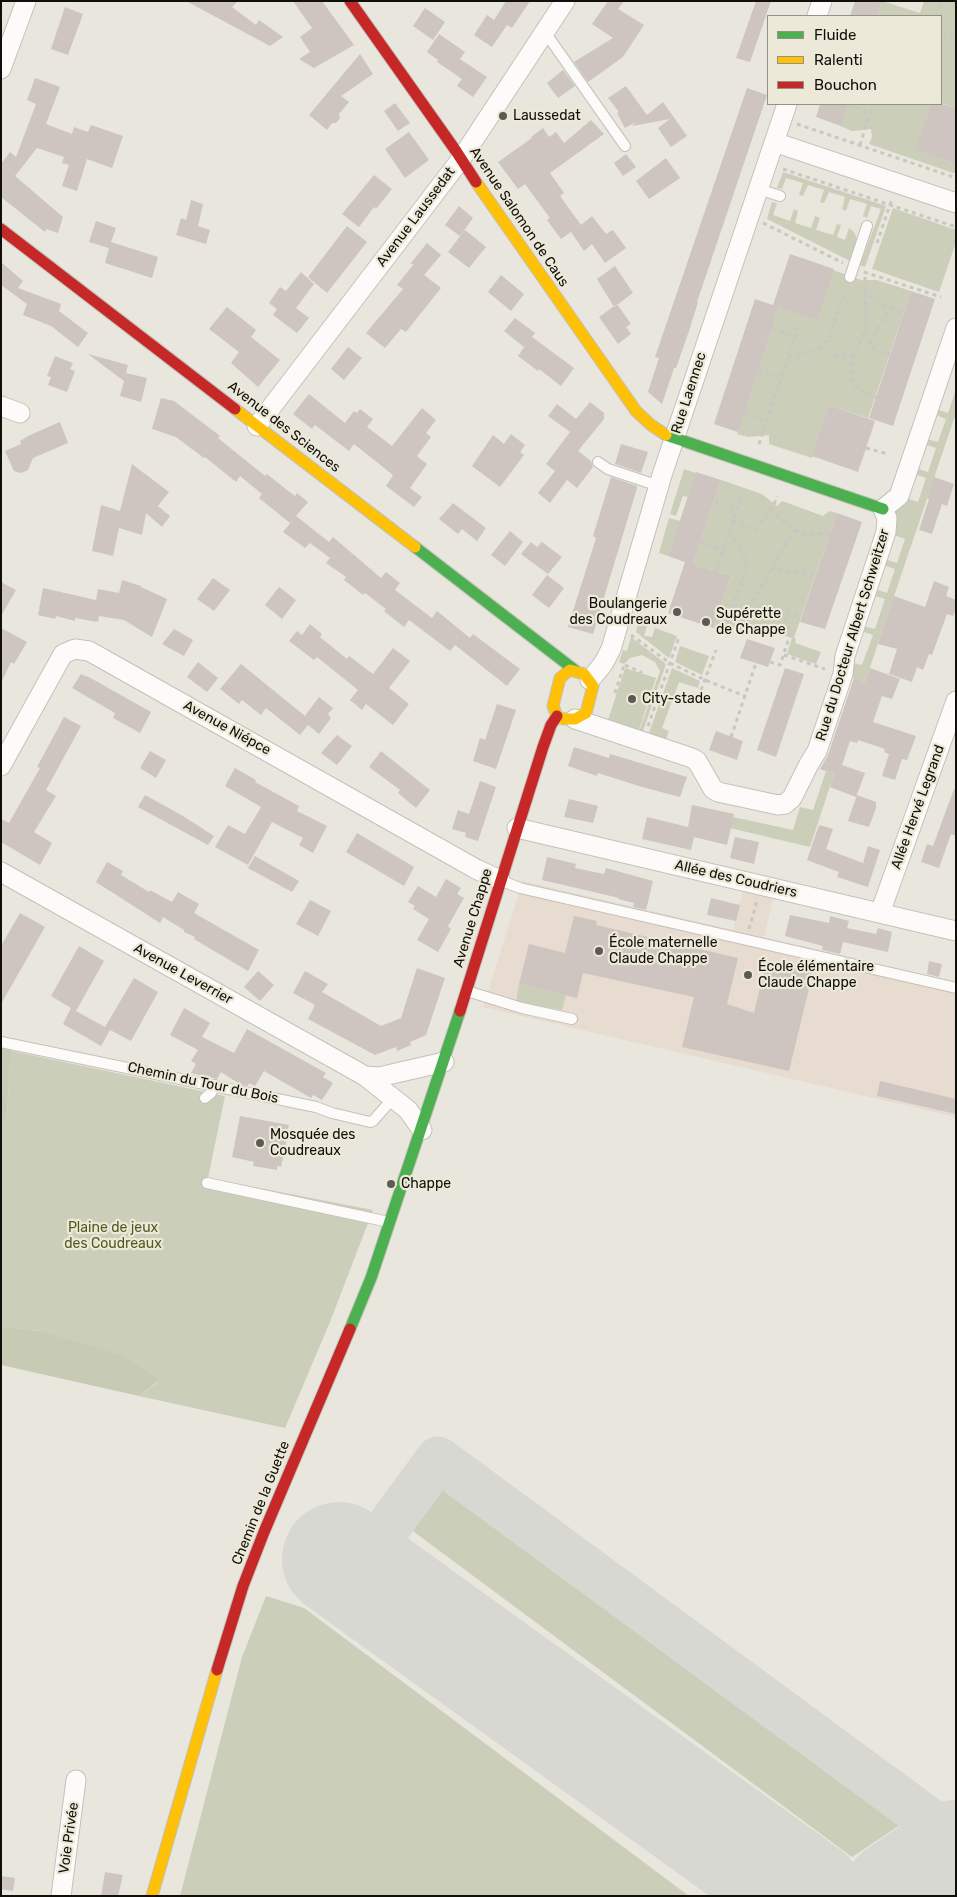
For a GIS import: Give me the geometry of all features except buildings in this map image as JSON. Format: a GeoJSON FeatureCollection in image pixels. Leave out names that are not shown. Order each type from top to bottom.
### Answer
{"type":"FeatureCollection","features":[{"type":"Feature","properties":{"kind":"street"},"geometry":{"type":"LineString","coordinates":[[1,69],[26,1]]}},
{"type":"Feature","properties":{"kind":"street","name":"Avenue Salomon de Caus"},"geometry":{"type":"LineString","coordinates":[[350,1],[636,411],[664,435],[884,509]]}},
{"type":"Feature","properties":{"kind":"street","name":"Avenue Laussedat"},"geometry":{"type":"LineString","coordinates":[[257,426],[461,159],[565,1]]}},
{"type":"Feature","properties":{"kind":"street"},"geometry":{"type":"LineString","coordinates":[[817,15],[822,1]]}},
{"type":"Feature","properties":{"kind":"street","name":"Rue Laennec"},"geometry":{"type":"LineString","coordinates":[[583,675],[603,664],[611,649],[674,438],[784,112]]}},
{"type":"Feature","properties":{"kind":"street"},"geometry":{"type":"LineString","coordinates":[[774,142],[956,203]]}},
{"type":"Feature","properties":{"kind":"street","name":"Avenue des Sciences"},"geometry":{"type":"LineString","coordinates":[[1,229],[583,675]]}},
{"type":"Feature","properties":{"kind":"street","name":"Rue du Docteur Albert Schweitzer"},"geometry":{"type":"LineString","coordinates":[[566,718],[642,743],[677,749],[694,759],[713,789],[718,792],[778,805],[785,804],[792,798],[808,764],[817,751],[843,674],[844,656],[886,532],[887,518],[884,509],[899,496],[956,328]]}},
{"type":"Feature","properties":{"kind":"street"},"geometry":{"type":"LineString","coordinates":[[1,406],[20,413]]}},
{"type":"Feature","properties":{"kind":"street"},"geometry":{"type":"LineString","coordinates":[[548,648],[560,678]]}},
{"type":"Feature","properties":{"kind":"street","name":"Avenue Niépce"},"geometry":{"type":"LineString","coordinates":[[1,766],[63,654],[75,649],[89,650],[467,864],[500,880]]}},
{"type":"Feature","properties":{"kind":"street"},"geometry":{"type":"LineString","coordinates":[[570,670],[583,675],[593,692],[590,703],[583,716],[566,718],[553,701],[560,678],[570,670]]}},
{"type":"Feature","properties":{"kind":"street","name":"Allée Hervé Legrand"},"geometry":{"type":"LineString","coordinates":[[880,913],[956,701]]}},
{"type":"Feature","properties":{"kind":"street","name":"Avenue Chappe"},"geometry":{"type":"LineString","coordinates":[[422,1130],[543,746],[551,725],[566,718]]}},
{"type":"Feature","properties":{"kind":"street","name":"Allée des Coudriers"},"geometry":{"type":"LineString","coordinates":[[517,828],[956,931]]}},
{"type":"Feature","properties":{"kind":"street","name":"Avenue Leverrier"},"geometry":{"type":"LineString","coordinates":[[1,872],[365,1076],[394,1097],[408,1110],[422,1130]]}},
{"type":"Feature","properties":{"kind":"street"},"geometry":{"type":"LineString","coordinates":[[365,1076],[379,1077],[444,1062]]}},
{"type":"Feature","properties":{"kind":"street"},"geometry":{"type":"LineString","coordinates":[[394,1097],[395,1086],[403,1070]]}},
{"type":"Feature","properties":{"kind":"street","name":"Chemin de la Guette"},"geometry":{"type":"LineString","coordinates":[[152,1896],[208,1698],[243,1586],[267,1524],[356,1315],[422,1130]]}},
{"type":"Feature","properties":{"kind":"street","name":"Voie Privée"},"geometry":{"type":"LineString","coordinates":[[61,1896],[76,1780]]}},
{"type":"Feature","properties":{"kind":"lane"},"geometry":{"type":"LineString","coordinates":[[544,32],[625,146]]}},
{"type":"Feature","properties":{"kind":"lane"},"geometry":{"type":"LineString","coordinates":[[758,189],[780,196]]}},
{"type":"Feature","properties":{"kind":"lane"},"geometry":{"type":"LineString","coordinates":[[850,276],[867,226]]}},
{"type":"Feature","properties":{"kind":"lane"},"geometry":{"type":"LineString","coordinates":[[598,462],[608,469],[659,486]]}},
{"type":"Feature","properties":{"kind":"lane"},"geometry":{"type":"LineString","coordinates":[[500,880],[517,887],[956,988]]}},
{"type":"Feature","properties":{"kind":"lane"},"geometry":{"type":"LineString","coordinates":[[466,991],[522,1008],[572,1019]]}},
{"type":"Feature","properties":{"kind":"lane","name":"Chemin du Tour du Bois"},"geometry":{"type":"LineString","coordinates":[[1,1042],[316,1107],[370,1122],[394,1097]]}},
{"type":"Feature","properties":{"kind":"lane"},"geometry":{"type":"LineString","coordinates":[[205,1098],[215,1086]]}},
{"type":"Feature","properties":{"kind":"lane"},"geometry":{"type":"LineString","coordinates":[[207,1183],[390,1222]]}},
{"type":"Feature","properties":{"kind":"path"},"geometry":{"type":"LineString","coordinates":[[936,15],[941,1]]}},
{"type":"Feature","properties":{"kind":"path"},"geometry":{"type":"LineString","coordinates":[[942,37],[956,36]]}},
{"type":"Feature","properties":{"kind":"path"},"geometry":{"type":"LineString","coordinates":[[848,105],[870,112]]}},
{"type":"Feature","properties":{"kind":"path"},"geometry":{"type":"LineString","coordinates":[[860,146],[873,105]]}},
{"type":"Feature","properties":{"kind":"path"},"geometry":{"type":"LineString","coordinates":[[784,112],[860,146],[956,178]]}},
{"type":"Feature","properties":{"kind":"path"},"geometry":{"type":"LineString","coordinates":[[876,247],[906,161]]}},
{"type":"Feature","properties":{"kind":"path"},"geometry":{"type":"LineString","coordinates":[[780,168],[956,227]]}},
{"type":"Feature","properties":{"kind":"path"},"geometry":{"type":"LineString","coordinates":[[870,264],[865,280],[867,320],[851,368],[853,383],[859,390],[876,397]]}},
{"type":"Feature","properties":{"kind":"path"},"geometry":{"type":"LineString","coordinates":[[788,357],[803,354],[820,347],[828,341],[850,276]]}},
{"type":"Feature","properties":{"kind":"path"},"geometry":{"type":"LineString","coordinates":[[865,290],[876,301],[904,313]]}},
{"type":"Feature","properties":{"kind":"path"},"geometry":{"type":"LineString","coordinates":[[871,344],[879,325],[892,309]]}},
{"type":"Feature","properties":{"kind":"path"},"geometry":{"type":"LineString","coordinates":[[760,444],[799,324]]}},
{"type":"Feature","properties":{"kind":"path"},"geometry":{"type":"LineString","coordinates":[[772,329],[795,336]]}},
{"type":"Feature","properties":{"kind":"path"},"geometry":{"type":"LineString","coordinates":[[864,333],[876,350],[890,354]]}},
{"type":"Feature","properties":{"kind":"path"},"geometry":{"type":"LineString","coordinates":[[820,347],[834,355],[854,355]]}},
{"type":"Feature","properties":{"kind":"path"},"geometry":{"type":"LineString","coordinates":[[758,371],[781,378]]}},
{"type":"Feature","properties":{"kind":"path"},"geometry":{"type":"LineString","coordinates":[[776,394],[781,395]]}},
{"type":"Feature","properties":{"kind":"path"},"geometry":{"type":"LineString","coordinates":[[744,413],[767,421]]}},
{"type":"Feature","properties":{"kind":"path"},"geometry":{"type":"LineString","coordinates":[[866,448],[888,454]]}},
{"type":"Feature","properties":{"kind":"path"},"geometry":{"type":"LineString","coordinates":[[716,571],[741,496]]}},
{"type":"Feature","properties":{"kind":"path"},"geometry":{"type":"LineString","coordinates":[[755,530],[774,504],[777,496]]}},
{"type":"Feature","properties":{"kind":"path"},"geometry":{"type":"LineString","coordinates":[[715,500],[737,508]]}},
{"type":"Feature","properties":{"kind":"path"},"geometry":{"type":"LineString","coordinates":[[769,511],[802,534],[830,533]]}},
{"type":"Feature","properties":{"kind":"path"},"geometry":{"type":"LineString","coordinates":[[733,521],[755,530],[759,535]]}},
{"type":"Feature","properties":{"kind":"path"},"geometry":{"type":"LineString","coordinates":[[736,629],[795,529]]}},
{"type":"Feature","properties":{"kind":"path"},"geometry":{"type":"LineString","coordinates":[[724,632],[747,566],[747,561],[729,533]]}},
{"type":"Feature","properties":{"kind":"path"},"geometry":{"type":"LineString","coordinates":[[700,542],[723,550]]}},
{"type":"Feature","properties":{"kind":"path"},"geometry":{"type":"LineString","coordinates":[[771,569],[816,575]]}},
{"type":"Feature","properties":{"kind":"path"},"geometry":{"type":"LineString","coordinates":[[732,610],[770,607],[802,617]]}},
{"type":"Feature","properties":{"kind":"path"},"geometry":{"type":"LineString","coordinates":[[770,662],[780,665],[791,632],[781,610]]}},
{"type":"Feature","properties":{"kind":"path"},"geometry":{"type":"LineString","coordinates":[[627,631],[670,663],[718,686],[745,696]]}},
{"type":"Feature","properties":{"kind":"path"},"geometry":{"type":"LineString","coordinates":[[642,743],[680,637]]}},
{"type":"Feature","properties":{"kind":"path"},"geometry":{"type":"LineString","coordinates":[[701,690],[716,650]]}},
{"type":"Feature","properties":{"kind":"path"},"geometry":{"type":"LineString","coordinates":[[784,655],[825,669]]}},
{"type":"Feature","properties":{"kind":"path"},"geometry":{"type":"LineString","coordinates":[[617,662],[641,673]]}},
{"type":"Feature","properties":{"kind":"path"},"geometry":{"type":"LineString","coordinates":[[731,737],[756,663]]}},
{"type":"Feature","properties":{"kind":"path"},"geometry":{"type":"LineString","coordinates":[[718,686],[720,681]]}},
{"type":"Feature","properties":{"kind":"path"},"geometry":{"type":"LineString","coordinates":[[747,940],[758,896]]}},
{"type":"Feature","properties":{"kind":"shaded area"},"geometry":{"type":"Polygon","coordinates":[[[523,881],[733,930],[743,892],[773,899],[764,937],[956,982],[956,1117],[483,1007],[523,881]]]}},
{"type":"Feature","properties":{"kind":"green space"},"geometry":{"type":"Polygon","coordinates":[[[882,1],[920,13],[924,1],[956,1],[956,108],[942,103],[942,15],[877,15],[882,1]]]}},
{"type":"Feature","properties":{"kind":"green space"},"geometry":{"type":"Polygon","coordinates":[[[848,105],[931,105],[916,150],[956,164],[956,174],[869,144],[872,137],[871,129],[852,131],[840,126],[848,105]]]}},
{"type":"Feature","properties":{"kind":"green space"},"geometry":{"type":"Polygon","coordinates":[[[783,172],[886,206],[865,267],[860,265],[881,209],[871,206],[867,218],[863,216],[867,204],[850,199],[846,211],[842,209],[845,197],[829,192],[824,203],[820,202],[824,190],[808,185],[803,196],[799,195],[803,183],[786,178],[782,189],[777,188],[783,172]]]}},
{"type":"Feature","properties":{"kind":"green space"},"geometry":{"type":"Polygon","coordinates":[[[772,202],[777,203],[773,215],[790,221],[794,209],[798,211],[795,223],[811,228],[815,216],[820,218],[816,230],[833,235],[837,224],[841,225],[837,237],[845,240],[849,228],[854,232],[857,239],[850,261],[767,219],[772,202]]]}},
{"type":"Feature","properties":{"kind":"green space"},"geometry":{"type":"Polygon","coordinates":[[[893,208],[956,230],[956,242],[939,292],[872,269],[893,208]]]}},
{"type":"Feature","properties":{"kind":"green space"},"geometry":{"type":"Polygon","coordinates":[[[833,270],[861,280],[877,280],[911,291],[868,418],[829,405],[812,458],[769,444],[769,435],[748,437],[737,434],[779,307],[833,270]]]}},
{"type":"Feature","properties":{"kind":"green space"},"geometry":{"type":"Polygon","coordinates":[[[956,389],[956,413],[865,682],[851,677],[850,662],[862,665],[873,635],[861,631],[863,626],[875,629],[885,599],[873,595],[875,589],[887,593],[895,569],[883,565],[885,559],[897,563],[905,539],[894,535],[893,514],[905,498],[918,502],[926,478],[914,474],[916,468],[928,472],[936,448],[924,444],[926,439],[938,442],[946,419],[934,414],[936,409],[948,413],[956,389]]]}},
{"type":"Feature","properties":{"kind":"green space"},"geometry":{"type":"Polygon","coordinates":[[[684,469],[696,473],[688,497],[683,496],[676,516],[670,514],[684,469]]]}},
{"type":"Feature","properties":{"kind":"green space"},"geometry":{"type":"Polygon","coordinates":[[[721,480],[762,494],[777,506],[782,501],[823,516],[829,511],[837,513],[794,638],[796,639],[795,643],[821,652],[816,664],[787,654],[792,638],[747,625],[744,632],[733,628],[730,633],[713,628],[731,576],[693,564],[721,480]]]}},
{"type":"Feature","properties":{"kind":"green space"},"geometry":{"type":"Polygon","coordinates":[[[669,518],[680,521],[668,556],[659,553],[669,518]]]}},
{"type":"Feature","properties":{"kind":"green space"},"geometry":{"type":"Polygon","coordinates":[[[638,623],[647,626],[644,636],[652,637],[655,628],[677,636],[669,658],[636,632],[638,623]]]}},
{"type":"Feature","properties":{"kind":"green space"},"geometry":{"type":"Polygon","coordinates":[[[631,637],[666,664],[641,737],[639,732],[660,671],[655,662],[642,655],[630,658],[624,664],[619,662],[623,650],[627,651],[631,637]]]}},
{"type":"Feature","properties":{"kind":"green space"},"geometry":{"type":"Polygon","coordinates":[[[680,646],[709,656],[702,675],[675,662],[680,646]]]}},
{"type":"Feature","properties":{"kind":"green space","name":"City-stade"},"geometry":{"type":"Polygon","coordinates":[[[625,668],[656,678],[639,730],[608,720],[625,668]]]}},
{"type":"Feature","properties":{"kind":"green space"},"geometry":{"type":"Polygon","coordinates":[[[672,668],[700,681],[698,688],[679,682],[662,728],[669,731],[666,739],[671,741],[661,743],[663,738],[649,733],[672,668]]]}},
{"type":"Feature","properties":{"kind":"green space"},"geometry":{"type":"Polygon","coordinates":[[[826,771],[834,774],[810,847],[730,828],[733,817],[793,830],[800,807],[813,810],[826,771]]]}},
{"type":"Feature","properties":{"kind":"green space"},"geometry":{"type":"Polygon","coordinates":[[[519,984],[566,995],[562,1010],[516,1002],[519,984]]]}},
{"type":"Feature","properties":{"kind":"green space"},"geometry":{"type":"Polygon","coordinates":[[[1,1046],[12,1051],[7,1116],[1,1125],[1,1046]]]}},
{"type":"Feature","properties":{"kind":"green space","name":"Plaine de jeux des Coudreaux"},"geometry":{"type":"Polygon","coordinates":[[[12,1051],[225,1096],[208,1178],[373,1210],[330,1322],[285,1428],[139,1396],[157,1383],[157,1378],[39,1331],[1,1326],[1,1125],[7,1116],[12,1051]]]}},
{"type":"Feature","properties":{"kind":"green space"},"geometry":{"type":"Polygon","coordinates":[[[1,1326],[39,1331],[121,1355],[157,1378],[157,1382],[139,1396],[1,1365],[1,1326]]]}},
{"type":"Feature","properties":{"kind":"green space"},"geometry":{"type":"Polygon","coordinates":[[[438,1477],[903,1823],[852,1857],[402,1523],[438,1477]]]}},
{"type":"Feature","properties":{"kind":"green space"},"geometry":{"type":"Polygon","coordinates":[[[266,1596],[304,1608],[689,1896],[180,1896],[242,1657],[266,1596]]]}},
{"type":"Feature","properties":{"kind":"taxiway"},"geometry":{"type":"LineString","coordinates":[[356,1571],[438,1459],[956,1840]]}},
{"type":"Feature","properties":{"kind":"runway"},"geometry":{"type":"LineString","coordinates":[[339,1559],[807,1896]]}},
{"type":"Feature","properties":{"kind":"runway"},"geometry":{"type":"LineString","coordinates":[[899,1896],[956,1857]]}},
{"type":"Feature","properties":{"kind":"traffic: fast"},"geometry":{"type":"LineString","coordinates":[[666,435],[883,509]]}},
{"type":"Feature","properties":{"kind":"traffic: fast"},"geometry":{"type":"LineString","coordinates":[[415,547],[576,671]]}},
{"type":"Feature","properties":{"kind":"traffic: fast"},"geometry":{"type":"LineString","coordinates":[[350,1329],[371,1278],[460,1011]]}},
{"type":"Feature","properties":{"kind":"traffic: slow"},"geometry":{"type":"LineString","coordinates":[[476,182],[636,411],[651,425],[666,435]]}},
{"type":"Feature","properties":{"kind":"traffic: slow"},"geometry":{"type":"LineString","coordinates":[[235,409],[415,547]]}},
{"type":"Feature","properties":{"kind":"traffic: slow"},"geometry":{"type":"LineString","coordinates":[[570,670],[584,674],[593,686],[586,713],[575,719],[563,719],[557,716],[553,706],[560,678],[570,670]]}},
{"type":"Feature","properties":{"kind":"traffic: slow"},"geometry":{"type":"LineString","coordinates":[[152,1896],[217,1670]]}},
{"type":"Feature","properties":{"kind":"traffic: jam"},"geometry":{"type":"LineString","coordinates":[[350,1],[476,182]]}},
{"type":"Feature","properties":{"kind":"traffic: jam"},"geometry":{"type":"LineString","coordinates":[[1,229],[235,409]]}},
{"type":"Feature","properties":{"kind":"traffic: jam"},"geometry":{"type":"LineString","coordinates":[[460,1011],[543,747],[551,725],[557,716]]}},
{"type":"Feature","properties":{"kind":"traffic: jam"},"geometry":{"type":"LineString","coordinates":[[217,1670],[243,1586],[264,1532],[350,1329]]}},
{"type":"Feature","properties":{"kind":"place","name":"Laussedat"},"geometry":{"type":"Point","coordinates":[503,116]}},
{"type":"Feature","properties":{"kind":"place","name":"Boulangerie des Coudreaux"},"geometry":{"type":"Point","coordinates":[677,612]}},
{"type":"Feature","properties":{"kind":"place","name":"Supérette de Chappe"},"geometry":{"type":"Point","coordinates":[706,622]}},
{"type":"Feature","properties":{"kind":"place","name":"City-stade"},"geometry":{"type":"Point","coordinates":[632,699]}},
{"type":"Feature","properties":{"kind":"place","name":"École maternelle Claude Chappe"},"geometry":{"type":"Point","coordinates":[599,951]}},
{"type":"Feature","properties":{"kind":"place","name":"École élémentaire Claude Chappe"},"geometry":{"type":"Point","coordinates":[748,975]}},
{"type":"Feature","properties":{"kind":"place","name":"Mosquée des Coudreaux"},"geometry":{"type":"Point","coordinates":[260,1143]}},
{"type":"Feature","properties":{"kind":"place","name":"Chappe"},"geometry":{"type":"Point","coordinates":[391,1184]}}]}
